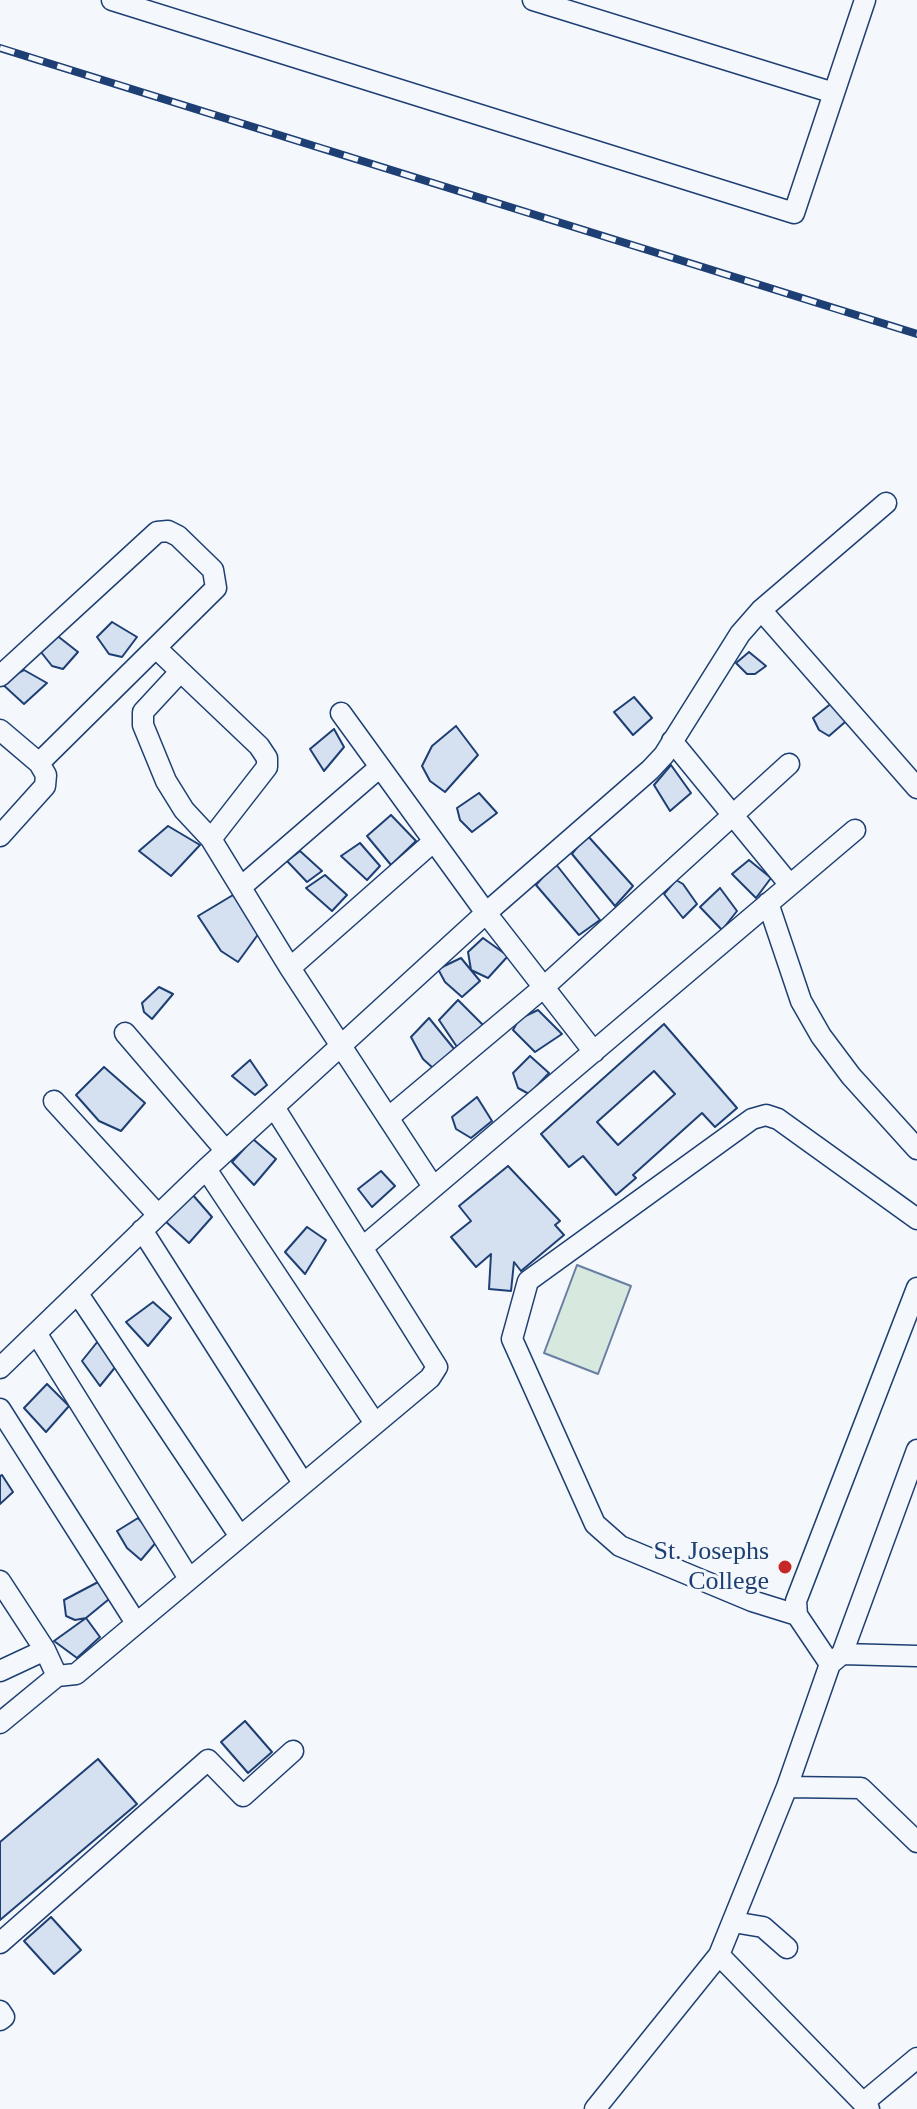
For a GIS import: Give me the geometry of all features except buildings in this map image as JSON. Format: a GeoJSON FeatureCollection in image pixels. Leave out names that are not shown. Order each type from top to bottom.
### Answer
{"type":"FeatureCollection","features":[{"type":"Feature","properties":{"kind":"street"},"geometry":{"type":"LineString","coordinates":[[112,0],[794,213],[865,0]]}},
{"type":"Feature","properties":{"kind":"street"},"geometry":{"type":"LineString","coordinates":[[533,0],[834,93]]}},
{"type":"Feature","properties":{"kind":"street"},"geometry":{"type":"LineString","coordinates":[[0,1368],[38,1336],[206,1169],[486,913],[650,770],[740,634],[761,610],[886,503]]}},
{"type":"Feature","properties":{"kind":"street"},"geometry":{"type":"LineString","coordinates":[[0,676],[157,532],[168,531],[213,570],[218,580],[216,588],[39,763]]}},
{"type":"Feature","properties":{"kind":"street"},"geometry":{"type":"LineString","coordinates":[[761,610],[917,788]]}},
{"type":"Feature","properties":{"kind":"street"},"geometry":{"type":"LineString","coordinates":[[156,648],[259,746],[267,758],[267,767],[211,839]]}},
{"type":"Feature","properties":{"kind":"street"},"geometry":{"type":"LineString","coordinates":[[180,672],[143,712],[143,725],[175,797],[211,839],[290,968],[432,1185]]}},
{"type":"Feature","properties":{"kind":"street"},"geometry":{"type":"LineString","coordinates":[[341,713],[486,913],[594,1052]]}},
{"type":"Feature","properties":{"kind":"street"},"geometry":{"type":"LineString","coordinates":[[0,730],[39,763],[46,775],[45,786],[0,836]]}},
{"type":"Feature","properties":{"kind":"street"},"geometry":{"type":"LineString","coordinates":[[672,741],[790,885]]}},
{"type":"Feature","properties":{"kind":"street"},"geometry":{"type":"LineString","coordinates":[[388,1118],[544,987],[789,764]]}},
{"type":"Feature","properties":{"kind":"street"},"geometry":{"type":"LineString","coordinates":[[241,887],[380,767]]}},
{"type":"Feature","properties":{"kind":"street"},"geometry":{"type":"LineString","coordinates":[[363,1247],[432,1185],[855,830]]}},
{"type":"Feature","properties":{"kind":"street"},"geometry":{"type":"LineString","coordinates":[[290,968],[434,841]]}},
{"type":"Feature","properties":{"kind":"street"},"geometry":{"type":"LineString","coordinates":[[768,903],[801,1001],[821,1036],[851,1076],[917,1149]]}},
{"type":"Feature","properties":{"kind":"street"},"geometry":{"type":"LineString","coordinates":[[125,1033],[226,1151]]}},
{"type":"Feature","properties":{"kind":"street"},"geometry":{"type":"LineString","coordinates":[[54,1101],[158,1215]]}},
{"type":"Feature","properties":{"kind":"street"},"geometry":{"type":"LineString","coordinates":[[0,1723],[57,1676],[76,1674],[188,1577],[430,1378],[437,1367],[274,1107]]}},
{"type":"Feature","properties":{"kind":"street"},"geometry":{"type":"LineString","coordinates":[[836,1659],[797,1615],[752,1601],[620,1546],[595,1524],[512,1339],[528,1281],[752,1119],[766,1115],[778,1119],[917,1219]]}},
{"type":"Feature","properties":{"kind":"street"},"geometry":{"type":"LineString","coordinates":[[206,1169],[374,1422]]}},
{"type":"Feature","properties":{"kind":"street"},"geometry":{"type":"LineString","coordinates":[[142,1230],[303,1483]]}},
{"type":"Feature","properties":{"kind":"street"},"geometry":{"type":"LineString","coordinates":[[797,1615],[796,1601],[917,1288]]}},
{"type":"Feature","properties":{"kind":"street"},"geometry":{"type":"LineString","coordinates":[[78,1294],[239,1535]]}},
{"type":"Feature","properties":{"kind":"street"},"geometry":{"type":"LineString","coordinates":[[38,1336],[188,1577]]}},
{"type":"Feature","properties":{"kind":"street"},"geometry":{"type":"LineString","coordinates":[[0,1409],[136,1623]]}},
{"type":"Feature","properties":{"kind":"street"},"geometry":{"type":"LineString","coordinates":[[595,2109],[719,1955],[917,1450]]}},
{"type":"Feature","properties":{"kind":"street"},"geometry":{"type":"LineString","coordinates":[[0,1581],[45,1650],[57,1676]]}},
{"type":"Feature","properties":{"kind":"street"},"geometry":{"type":"LineString","coordinates":[[0,1671],[45,1650]]}},
{"type":"Feature","properties":{"kind":"street"},"geometry":{"type":"LineString","coordinates":[[836,1659],[917,1656]]}},
{"type":"Feature","properties":{"kind":"street"},"geometry":{"type":"LineString","coordinates":[[0,1943],[208,1760],[243,1796],[293,1751]]}},
{"type":"Feature","properties":{"kind":"street"},"geometry":{"type":"LineString","coordinates":[[787,1787],[861,1788],[917,1842]]}},
{"type":"Feature","properties":{"kind":"street"},"geometry":{"type":"LineString","coordinates":[[733,1922],[763,1927],[787,1948]]}},
{"type":"Feature","properties":{"kind":"street"},"geometry":{"type":"LineString","coordinates":[[719,1955],[866,2106],[917,2058]]}},
{"type":"Feature","properties":{"kind":"street"},"geometry":{"type":"LineString","coordinates":[[0,2011],[4,2017],[0,2020]]}},
{"type":"Feature","properties":{"kind":"shaded area"},"geometry":{"type":"Polygon","coordinates":[[[577,1265],[631,1286],[598,1374],[544,1353],[577,1265]]]}},
{"type":"Feature","properties":{"kind":"railway"},"geometry":{"type":"LineString","coordinates":[[0,48],[917,334]]}},
{"type":"Feature","properties":{"kind":"place","name":"St. Josephs College"},"geometry":{"type":"Point","coordinates":[785,1567]}}]}
